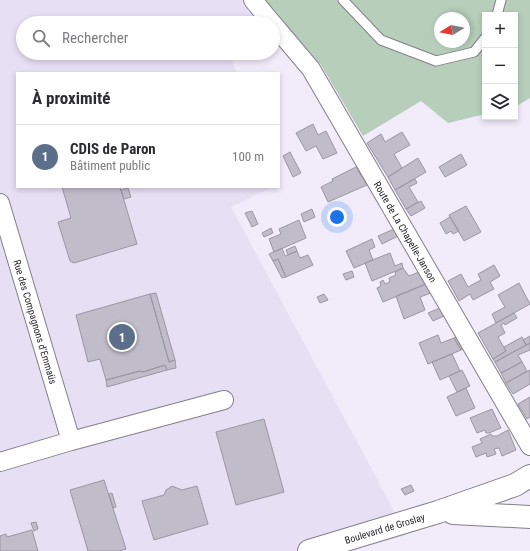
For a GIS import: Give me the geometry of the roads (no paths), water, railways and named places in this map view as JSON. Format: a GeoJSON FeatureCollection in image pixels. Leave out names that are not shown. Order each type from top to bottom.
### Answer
{"type":"FeatureCollection","features":[{"type":"Feature","properties":{"kind":"main road"},"geometry":{"type":"LineString","coordinates":[[530,462],[528,470],[530,476]]}},
{"type":"Feature","properties":{"kind":"main road","name":"Boulevard de Groslay"},"geometry":{"type":"LineString","coordinates":[[309,551],[438,512],[515,486],[530,476]]}},
{"type":"Feature","properties":{"kind":"main road","name":"Boulevard de Groslay"},"geometry":{"type":"LineString","coordinates":[[438,512],[481,513],[530,517]]}},
{"type":"Feature","properties":{"kind":"street","name":"Route de La Chapelle-Janson"},"geometry":{"type":"LineString","coordinates":[[253,0],[267,16]]}},
{"type":"Feature","properties":{"kind":"street","name":"Route de La Chapelle-Janson"},"geometry":{"type":"LineString","coordinates":[[280,31],[312,69],[530,446]]}},
{"type":"Feature","properties":{"kind":"street","name":"Rue des Compagnons d'Emmaüs"},"geometry":{"type":"LineString","coordinates":[[0,203],[71,441]]}},
{"type":"Feature","properties":{"kind":"street"},"geometry":{"type":"LineString","coordinates":[[0,462],[71,441],[224,400]]}},
{"type":"Feature","properties":{"kind":"lane"},"geometry":{"type":"LineString","coordinates":[[498,12],[502,0]]}},
{"type":"Feature","properties":{"kind":"lane"},"geometry":{"type":"LineString","coordinates":[[345,1],[381,40],[436,61],[474,52],[482,42]]}},
{"type":"Feature","properties":{"kind":"place","name":"CDIS de Paron"},"geometry":{"type":"Point","coordinates":[122,337]}}]}
